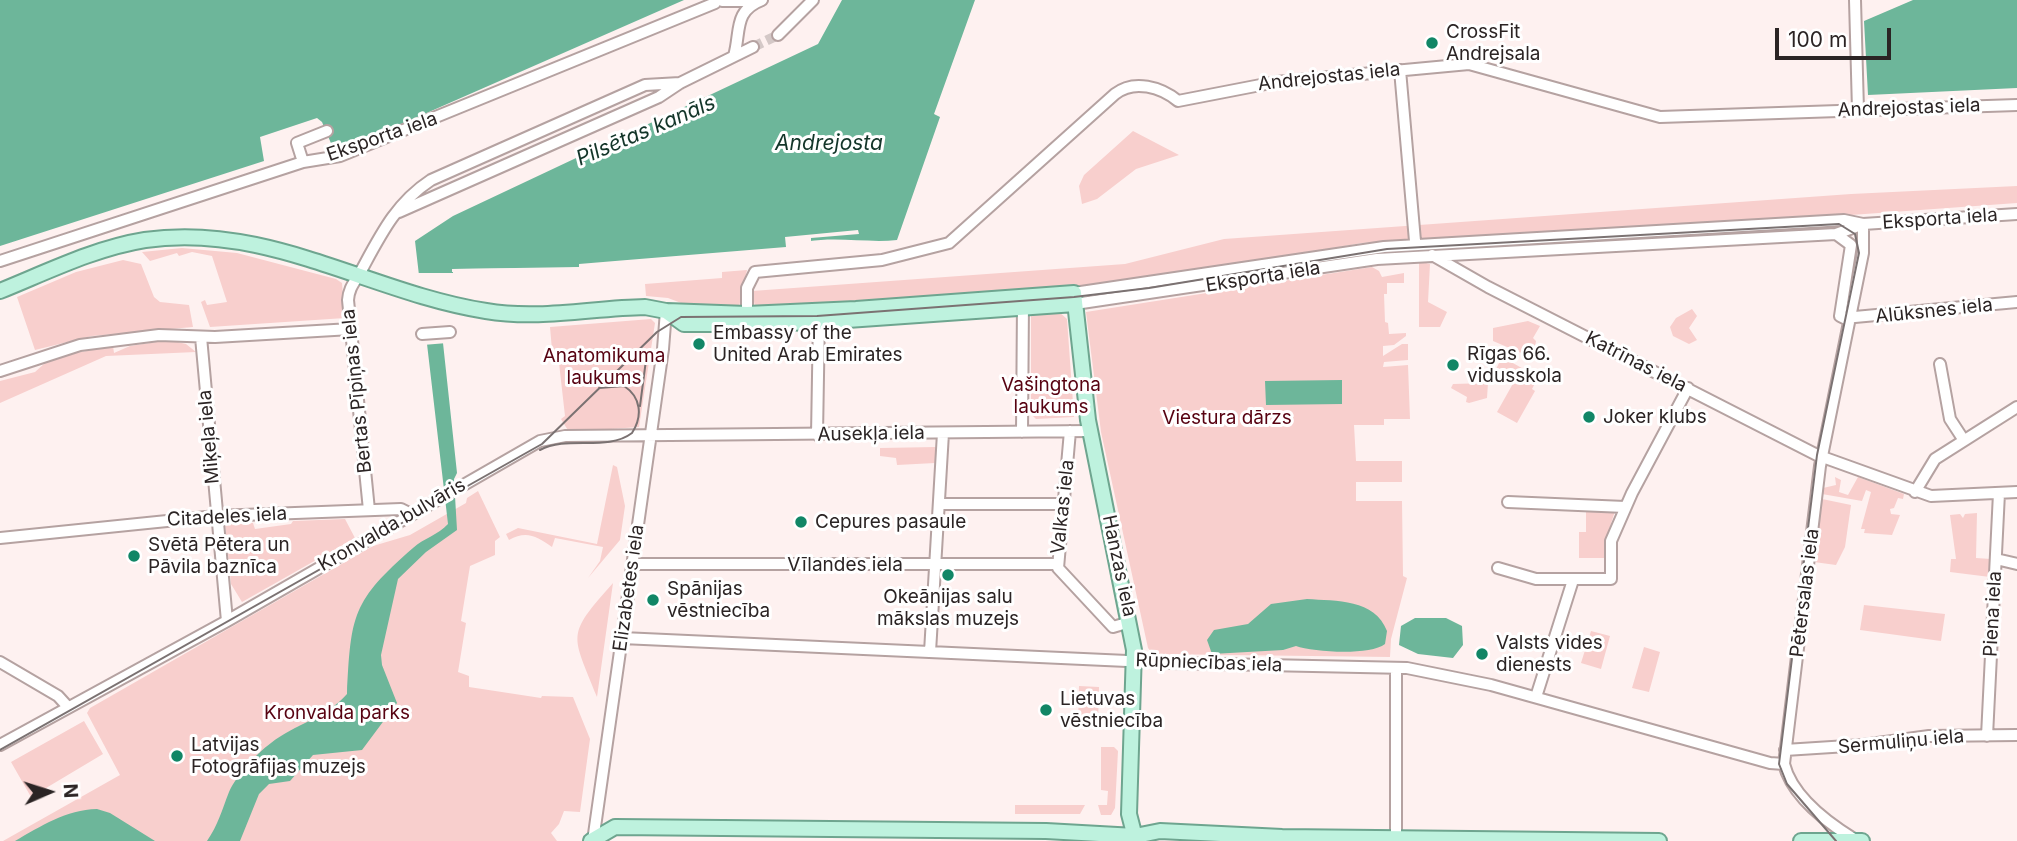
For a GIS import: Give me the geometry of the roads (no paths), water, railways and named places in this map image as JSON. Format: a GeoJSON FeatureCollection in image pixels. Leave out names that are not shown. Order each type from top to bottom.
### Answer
{"type":"FeatureCollection","features":[{"type":"Feature","properties":{"kind":"main road","name":"Eksporta iela"},"geometry":{"type":"LineString","coordinates":[[0,291],[91,255],[164,238],[217,239],[267,246],[448,303],[509,315],[632,307],[747,319]]}},
{"type":"Feature","properties":{"kind":"main road","name":"Eksporta iela"},"geometry":{"type":"LineString","coordinates":[[666,312],[684,324],[1075,299]]}},
{"type":"Feature","properties":{"kind":"main road","name":"Hanzas iela"},"geometry":{"type":"LineString","coordinates":[[1075,299],[1091,431],[1130,622],[1135,662],[1129,814],[1139,839]]}},
{"type":"Feature","properties":{"kind":"main road"},"geometry":{"type":"LineString","coordinates":[[593,841],[615,827],[841,835],[1046,831],[1066,837],[1139,839],[1160,831],[1209,835],[1396,839],[1659,841]]}},
{"type":"Feature","properties":{"kind":"main road"},"geometry":{"type":"LineString","coordinates":[[1801,841],[1858,840]]}},
{"type":"Feature","properties":{"kind":"street"},"geometry":{"type":"LineString","coordinates":[[719,2],[762,0]]}},
{"type":"Feature","properties":{"kind":"street"},"geometry":{"type":"LineString","coordinates":[[734,56],[740,16],[746,9],[762,0]]}},
{"type":"Feature","properties":{"kind":"street"},"geometry":{"type":"LineString","coordinates":[[778,35],[813,0]]}},
{"type":"Feature","properties":{"kind":"street"},"geometry":{"type":"LineString","coordinates":[[1855,0],[1858,110]]}},
{"type":"Feature","properties":{"kind":"street","name":"Eksporta iela"},"geometry":{"type":"LineString","coordinates":[[0,261],[303,162],[340,156],[719,2]]}},
{"type":"Feature","properties":{"kind":"street"},"geometry":{"type":"LineString","coordinates":[[734,56],[753,47]]}},
{"type":"Feature","properties":{"kind":"street","name":"Bertas Pīpiņas iela"},"geometry":{"type":"LineString","coordinates":[[369,510],[349,287],[359,274],[380,231],[412,192],[454,169],[645,85],[680,83],[734,56]]}},
{"type":"Feature","properties":{"kind":"street","name":"Andrejostas iela"},"geometry":{"type":"LineString","coordinates":[[747,319],[748,282],[755,272],[882,260],[949,243],[1122,89],[1156,89],[1178,101],[1263,84],[1469,64],[1661,117],[2017,105]]}},
{"type":"Feature","properties":{"kind":"street"},"geometry":{"type":"LineString","coordinates":[[1400,70],[1421,243],[1432,256]]}},
{"type":"Feature","properties":{"kind":"street"},"geometry":{"type":"LineString","coordinates":[[303,162],[296,143],[327,131]]}},
{"type":"Feature","properties":{"kind":"street","name":"Eksporta iela"},"geometry":{"type":"LineString","coordinates":[[1450,255],[1844,220],[1863,224],[2017,214]]}},
{"type":"Feature","properties":{"kind":"street","name":"Eksporta iela"},"geometry":{"type":"LineString","coordinates":[[1075,299],[1356,251],[1421,243],[1450,255],[1836,234],[1863,224]]}},
{"type":"Feature","properties":{"kind":"street","name":"Pētersalas iela"},"geometry":{"type":"LineString","coordinates":[[1784,764],[1822,457],[1863,253],[1863,224]]}},
{"type":"Feature","properties":{"kind":"street","name":"Pētersalas iela"},"geometry":{"type":"LineString","coordinates":[[1836,234],[1846,237],[1851,245],[1840,316],[1850,319]]}},
{"type":"Feature","properties":{"kind":"street","name":"Katrīnas iela"},"geometry":{"type":"LineString","coordinates":[[1432,256],[1450,255],[1688,388],[1822,457],[1915,492],[1949,497],[2017,492]]}},
{"type":"Feature","properties":{"kind":"street","name":"Eksporta iela"},"geometry":{"type":"LineString","coordinates":[[1075,299],[1367,261],[1432,256]]}},
{"type":"Feature","properties":{"kind":"street","name":"Alūksnes iela"},"geometry":{"type":"LineString","coordinates":[[1850,319],[2017,302]]}},
{"type":"Feature","properties":{"kind":"street"},"geometry":{"type":"LineString","coordinates":[[1022,432],[1023,303]]}},
{"type":"Feature","properties":{"kind":"street","name":"Elizabetes iela"},"geometry":{"type":"LineString","coordinates":[[593,841],[665,335],[666,312]]}},
{"type":"Feature","properties":{"kind":"street"},"geometry":{"type":"LineString","coordinates":[[817,435],[819,317]]}},
{"type":"Feature","properties":{"kind":"street"},"geometry":{"type":"LineString","coordinates":[[665,335],[684,324]]}},
{"type":"Feature","properties":{"kind":"street"},"geometry":{"type":"LineString","coordinates":[[0,371],[80,345],[159,335],[201,337],[351,330]]}},
{"type":"Feature","properties":{"kind":"street"},"geometry":{"type":"LineString","coordinates":[[422,334],[450,332]]}},
{"type":"Feature","properties":{"kind":"street","name":"Miķeļa iela"},"geometry":{"type":"LineString","coordinates":[[201,337],[227,621]]}},
{"type":"Feature","properties":{"kind":"street"},"geometry":{"type":"LineString","coordinates":[[1940,364],[1950,419],[1963,439]]}},
{"type":"Feature","properties":{"kind":"street"},"geometry":{"type":"LineString","coordinates":[[1498,568],[1536,579],[1611,579],[1611,541],[1625,508],[1688,388]]}},
{"type":"Feature","properties":{"kind":"street"},"geometry":{"type":"LineString","coordinates":[[1915,492],[1935,458],[2017,407]]}},
{"type":"Feature","properties":{"kind":"street","name":"Valkas iela"},"geometry":{"type":"LineString","coordinates":[[1070,431],[1058,564],[1060,573],[1113,626],[1130,622]]}},
{"type":"Feature","properties":{"kind":"street","name":"Ausekļa iela"},"geometry":{"type":"LineString","coordinates":[[651,436],[1091,431]]}},
{"type":"Feature","properties":{"kind":"street"},"geometry":{"type":"LineString","coordinates":[[930,652],[943,433]]}},
{"type":"Feature","properties":{"kind":"street","name":"Kronvalda bulvāris"},"geometry":{"type":"LineString","coordinates":[[0,745],[227,621],[540,441],[565,436],[651,436]]}},
{"type":"Feature","properties":{"kind":"street","name":"Piena iela"},"geometry":{"type":"LineString","coordinates":[[1987,736],[1999,493]]}},
{"type":"Feature","properties":{"kind":"street"},"geometry":{"type":"LineString","coordinates":[[1508,502],[1625,508]]}},
{"type":"Feature","properties":{"kind":"street"},"geometry":{"type":"LineString","coordinates":[[939,504],[1064,504]]}},
{"type":"Feature","properties":{"kind":"street","name":"Citadeles iela"},"geometry":{"type":"LineString","coordinates":[[0,538],[216,516],[401,509],[411,513]]}},
{"type":"Feature","properties":{"kind":"street"},"geometry":{"type":"LineString","coordinates":[[1996,559],[2017,564]]}},
{"type":"Feature","properties":{"kind":"street","name":"Vīlandes iela"},"geometry":{"type":"LineString","coordinates":[[632,564],[1058,564]]}},
{"type":"Feature","properties":{"kind":"street"},"geometry":{"type":"LineString","coordinates":[[1536,698],[1573,580]]}},
{"type":"Feature","properties":{"kind":"street","name":"Rūpniecības iela"},"geometry":{"type":"LineString","coordinates":[[622,638],[1135,662],[1396,668],[1446,675],[1771,764],[1784,764]]}},
{"type":"Feature","properties":{"kind":"street"},"geometry":{"type":"LineString","coordinates":[[0,662],[58,696],[68,706]]}},
{"type":"Feature","properties":{"kind":"street"},"geometry":{"type":"LineString","coordinates":[[1396,668],[1396,839]]}},
{"type":"Feature","properties":{"kind":"street","name":"Sermuliņu iela"},"geometry":{"type":"LineString","coordinates":[[1785,750],[1863,745],[1929,736],[2017,735]]}},
{"type":"Feature","properties":{"kind":"street"},"geometry":{"type":"LineString","coordinates":[[1784,764],[1793,784],[1825,820],[1858,840]]}},
{"type":"Feature","properties":{"kind":"street"},"geometry":{"type":"LineString","coordinates":[[1822,840],[1825,820]]}},
{"type":"Feature","properties":{"kind":"water"},"geometry":{"type":"Polygon","coordinates":[[[0,0],[684,0],[397,126],[333,148],[322,122],[317,118],[260,137],[264,161],[0,246],[0,0]]]}},
{"type":"Feature","properties":{"kind":"water","name":"Andrejosta"},"geometry":{"type":"Polygon","coordinates":[[[842,0],[975,0],[934,114],[940,117],[897,240],[811,241],[784,249],[569,268],[453,269],[453,273],[442,273],[443,343],[457,473],[454,479],[457,530],[426,552],[398,579],[381,655],[382,665],[397,703],[362,750],[313,755],[290,781],[269,784],[259,794],[240,841],[207,841],[232,786],[253,759],[280,736],[330,709],[347,694],[350,645],[359,611],[366,597],[413,548],[448,524],[415,241],[453,216],[818,44],[842,0]]]}},
{"type":"Feature","properties":{"kind":"water"},"geometry":{"type":"Polygon","coordinates":[[[1913,0],[2017,0],[2017,88],[1868,95],[1864,21],[1913,0]]]}},
{"type":"Feature","properties":{"kind":"water"},"geometry":{"type":"Polygon","coordinates":[[[1342,380],[1342,404],[1266,405],[1265,381],[1342,380]]]}},
{"type":"Feature","properties":{"kind":"water"},"geometry":{"type":"Polygon","coordinates":[[[1307,599],[1330,600],[1364,607],[1374,613],[1387,631],[1385,644],[1378,648],[1355,651],[1315,650],[1296,646],[1283,650],[1212,654],[1207,640],[1214,630],[1248,624],[1271,604],[1307,599]]]}},
{"type":"Feature","properties":{"kind":"water"},"geometry":{"type":"Polygon","coordinates":[[[1415,618],[1446,618],[1462,626],[1463,645],[1453,658],[1418,654],[1399,645],[1401,626],[1415,618]]]}},
{"type":"Feature","properties":{"kind":"water"},"geometry":{"type":"Polygon","coordinates":[[[97,809],[110,813],[155,841],[15,841],[64,816],[97,809]]]}},
{"type":"Feature","properties":{"kind":"tunnel"},"geometry":{"type":"LineString","coordinates":[[753,47],[778,35]]}},
{"type":"Feature","properties":{"kind":"tram line"},"geometry":{"type":"LineString","coordinates":[[0,750],[542,444],[657,332],[681,317],[817,316],[1074,297],[1149,288],[1387,249],[1839,224],[1855,234],[1859,253],[1817,455],[1779,764],[1787,784],[1836,841]]}},
{"type":"Feature","properties":{"kind":"tram line"},"geometry":{"type":"LineString","coordinates":[[640,406],[646,360]]}},
{"type":"Feature","properties":{"kind":"tram line"},"geometry":{"type":"LineString","coordinates":[[540,450],[563,444],[611,442],[632,433],[639,414],[637,401],[630,390],[624,386],[599,388]]}},
{"type":"Feature","properties":{"kind":"place","name":"CrossFit Andrejsala"},"geometry":{"type":"Point","coordinates":[1432,43]}},
{"type":"Feature","properties":{"kind":"place","name":"Embassy of the United Arab Emirates"},"geometry":{"type":"Point","coordinates":[699,344]}},
{"type":"Feature","properties":{"kind":"place","name":"Rīgas 66. vidusskola"},"geometry":{"type":"Point","coordinates":[1453,365]}},
{"type":"Feature","properties":{"kind":"place","name":"Joker klubs"},"geometry":{"type":"Point","coordinates":[1589,417]}},
{"type":"Feature","properties":{"kind":"place","name":"Cepures pasaule"},"geometry":{"type":"Point","coordinates":[801,522]}},
{"type":"Feature","properties":{"kind":"place","name":"Svētā Pētera un Pāvila baznīca"},"geometry":{"type":"Point","coordinates":[134,556]}},
{"type":"Feature","properties":{"kind":"place","name":"Okeānijas salu mākslas muzejs"},"geometry":{"type":"Point","coordinates":[948,575]}},
{"type":"Feature","properties":{"kind":"place","name":"Spānijas vēstniecība"},"geometry":{"type":"Point","coordinates":[653,600]}},
{"type":"Feature","properties":{"kind":"place","name":"Valsts vides dienests"},"geometry":{"type":"Point","coordinates":[1482,654]}},
{"type":"Feature","properties":{"kind":"place","name":"Lietuvas vēstniecība"},"geometry":{"type":"Point","coordinates":[1046,710]}},
{"type":"Feature","properties":{"kind":"place","name":"Latvijas Fotogrāfijas muzejs"},"geometry":{"type":"Point","coordinates":[177,756]}},
{"type":"Feature","properties":{"kind":"water label","name":"Pilsētas kanāls"},"geometry":{"type":"Point","coordinates":[646,131]}},
{"type":"Feature","properties":{"kind":"park label","name":"Anatomikuma laukums"},"geometry":{"type":"Point","coordinates":[604,367]}},
{"type":"Feature","properties":{"kind":"park label","name":"Vašingtona laukums"},"geometry":{"type":"Point","coordinates":[1051,396]}},
{"type":"Feature","properties":{"kind":"park label","name":"Viestura dārzs"},"geometry":{"type":"Point","coordinates":[1227,418]}},
{"type":"Feature","properties":{"kind":"park label","name":"Kronvalda parks"},"geometry":{"type":"Point","coordinates":[337,713]}}]}
